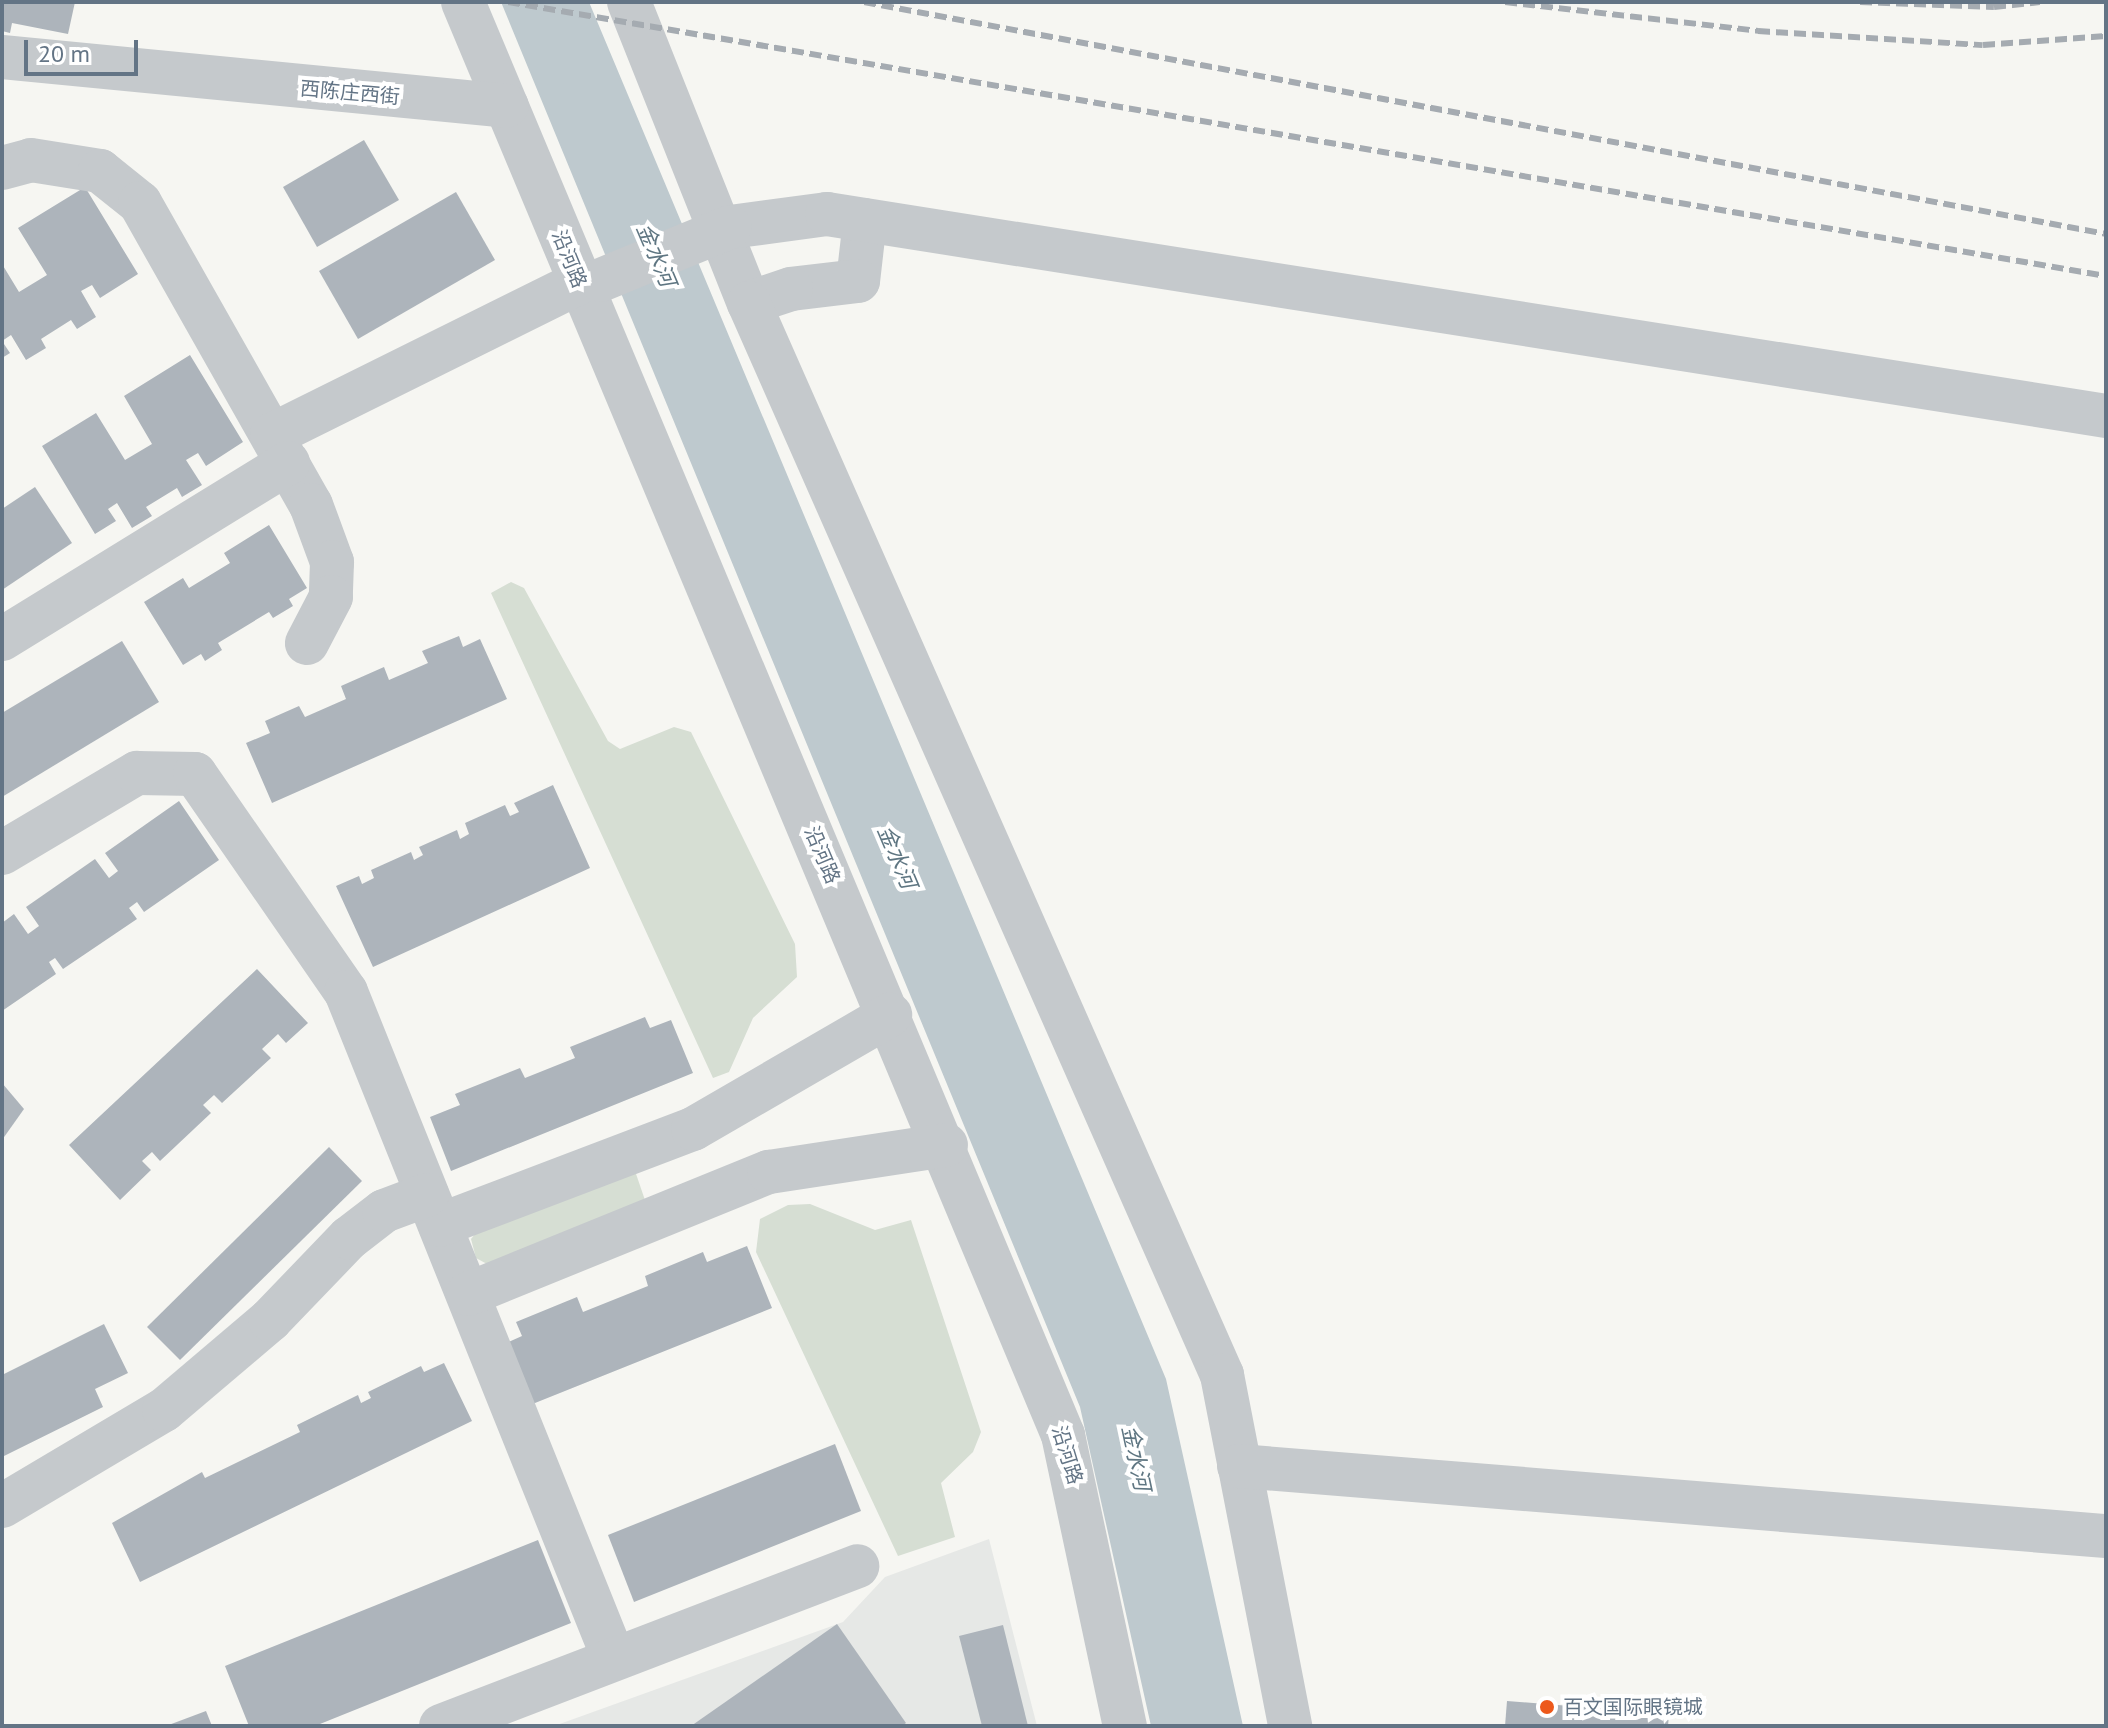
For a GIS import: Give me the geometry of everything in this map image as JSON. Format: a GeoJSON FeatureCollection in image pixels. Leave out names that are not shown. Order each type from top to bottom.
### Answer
{"type":"FeatureCollection","features":[{"type":"Feature","properties":{"kind":"street","name":"沿河路"},"geometry":{"type":"LineString","coordinates":[[463,2],[587,284],[946,1145],[1073,1466],[1125,1726]]}},
{"type":"Feature","properties":{"kind":"street"},"geometry":{"type":"LineString","coordinates":[[629,2],[749,303],[1222,1375],[1290,1726]]}},
{"type":"Feature","properties":{"kind":"street","name":"西陈庄西街"},"geometry":{"type":"LineString","coordinates":[[2,57],[507,106]]}},
{"type":"Feature","properties":{"kind":"street"},"geometry":{"type":"LineString","coordinates":[[2,168],[31,160],[100,171],[140,203],[280,449],[332,562],[331,597],[307,643]]}},
{"type":"Feature","properties":{"kind":"street"},"geometry":{"type":"LineString","coordinates":[[2,639],[280,449],[587,284],[730,227],[790,215],[865,220],[2106,416]]}},
{"type":"Feature","properties":{"kind":"street"},"geometry":{"type":"LineString","coordinates":[[749,303],[791,289],[858,281],[865,220]]}},
{"type":"Feature","properties":{"kind":"street"},"geometry":{"type":"LineString","coordinates":[[2,853],[137,773],[195,774],[332,965],[613,1657]]}},
{"type":"Feature","properties":{"kind":"street"},"geometry":{"type":"LineString","coordinates":[[2,1506],[164,1410],[270,1320],[349,1238],[384,1211],[433,1210],[693,1129],[890,1015]]}},
{"type":"Feature","properties":{"kind":"street"},"geometry":{"type":"LineString","coordinates":[[468,1294],[769,1172],[946,1145]]}},
{"type":"Feature","properties":{"kind":"street"},"geometry":{"type":"LineString","coordinates":[[1239,1466],[2106,1536]]}},
{"type":"Feature","properties":{"kind":"street"},"geometry":{"type":"LineString","coordinates":[[441,1726],[613,1657],[857,1566]]}},
{"type":"Feature","properties":{"kind":"shaded area"},"geometry":{"type":"Polygon","coordinates":[[[511,582],[524,588],[608,741],[620,749],[674,727],[691,732],[795,944],[797,977],[753,1018],[729,1072],[713,1078],[491,593],[511,582]]]}},
{"type":"Feature","properties":{"kind":"shaded area"},"geometry":{"type":"Polygon","coordinates":[[[634,1168],[647,1206],[487,1264],[476,1258],[471,1239],[479,1229],[634,1168]]]}},
{"type":"Feature","properties":{"kind":"shaded area"},"geometry":{"type":"Polygon","coordinates":[[[810,1204],[875,1230],[911,1220],[981,1432],[973,1452],[941,1483],[955,1537],[898,1556],[756,1252],[760,1219],[788,1205],[810,1204]]]}},
{"type":"Feature","properties":{"kind":"shaded area"},"geometry":{"type":"Polygon","coordinates":[[[989,1539],[1037,1726],[554,1726],[843,1622],[885,1577],[989,1539]]]}},
{"type":"Feature","properties":{"kind":"water","name":"金水河"},"geometry":{"type":"Polygon","coordinates":[[[501,2],[589,2],[1166,1379],[1243,1726],[1151,1726],[1080,1407],[501,2]]]}},
{"type":"Feature","properties":{"kind":"building"},"geometry":{"type":"Polygon","coordinates":[[[2,2],[75,2],[68,34],[12,23],[10,33],[2,31],[2,2]]]}},
{"type":"Feature","properties":{"kind":"building"},"geometry":{"type":"Polygon","coordinates":[[[364,140],[399,200],[317,247],[283,187],[364,140]]]}},
{"type":"Feature","properties":{"kind":"building"},"geometry":{"type":"Polygon","coordinates":[[[85,187],[138,274],[100,298],[92,285],[81,291],[96,317],[77,329],[71,320],[41,339],[46,348],[26,360],[11,335],[2,341],[2,264],[19,292],[47,275],[18,228],[85,187]]]}},
{"type":"Feature","properties":{"kind":"building"},"geometry":{"type":"Polygon","coordinates":[[[456,192],[495,260],[358,339],[319,271],[456,192]]]}},
{"type":"Feature","properties":{"kind":"building"},"geometry":{"type":"Polygon","coordinates":[[[2,341],[10,353],[2,358],[2,341]]]}},
{"type":"Feature","properties":{"kind":"building"},"geometry":{"type":"Polygon","coordinates":[[[190,355],[243,442],[206,466],[198,453],[186,460],[202,485],[182,497],[177,488],[146,507],[152,516],[132,528],[117,503],[108,509],[116,521],[95,534],[42,446],[96,413],[125,460],[152,444],[124,396],[190,355]]]}},
{"type":"Feature","properties":{"kind":"building"},"geometry":{"type":"Polygon","coordinates":[[[35,487],[72,543],[2,590],[2,509],[35,487]]]}},
{"type":"Feature","properties":{"kind":"building"},"geometry":{"type":"Polygon","coordinates":[[[269,525],[307,588],[289,599],[293,606],[273,618],[269,612],[218,643],[222,650],[205,661],[201,654],[183,665],[144,602],[183,578],[189,588],[230,563],[224,553],[269,525]]]}},
{"type":"Feature","properties":{"kind":"building"},"geometry":{"type":"Polygon","coordinates":[[[459,636],[463,647],[480,639],[507,699],[272,803],[246,743],[270,733],[265,721],[299,706],[305,717],[346,699],[341,686],[384,667],[389,680],[428,663],[422,651],[459,636]]]}},
{"type":"Feature","properties":{"kind":"building"},"geometry":{"type":"Polygon","coordinates":[[[122,641],[159,702],[2,797],[2,713],[122,641]]]}},
{"type":"Feature","properties":{"kind":"building"},"geometry":{"type":"Polygon","coordinates":[[[553,785],[590,868],[373,967],[336,886],[359,876],[362,884],[374,878],[371,870],[411,852],[414,860],[423,855],[419,847],[457,830],[460,839],[469,834],[465,823],[505,805],[510,816],[519,812],[514,803],[553,785]]]}},
{"type":"Feature","properties":{"kind":"building"},"geometry":{"type":"Polygon","coordinates":[[[179,801],[219,860],[144,912],[137,902],[129,908],[137,919],[63,969],[55,958],[49,962],[56,974],[2,1011],[2,923],[14,914],[28,934],[39,926],[26,907],[95,859],[109,878],[118,871],[105,853],[179,801]]]}},
{"type":"Feature","properties":{"kind":"building"},"geometry":{"type":"Polygon","coordinates":[[[257,969],[308,1023],[286,1043],[278,1034],[262,1049],[271,1058],[222,1103],[214,1095],[203,1105],[211,1113],[160,1161],[152,1152],[142,1161],[151,1170],[120,1200],[69,1145],[257,969]]]}},
{"type":"Feature","properties":{"kind":"building"},"geometry":{"type":"Polygon","coordinates":[[[645,1017],[650,1028],[671,1020],[693,1073],[451,1171],[430,1117],[460,1105],[455,1094],[520,1068],[525,1078],[575,1058],[570,1047],[645,1017]]]}},
{"type":"Feature","properties":{"kind":"building"},"geometry":{"type":"Polygon","coordinates":[[[2,1083],[24,1109],[2,1140],[2,1083]]]}},
{"type":"Feature","properties":{"kind":"building"},"geometry":{"type":"Polygon","coordinates":[[[329,1147],[362,1181],[180,1360],[147,1327],[329,1147]]]}},
{"type":"Feature","properties":{"kind":"building"},"geometry":{"type":"Polygon","coordinates":[[[747,1246],[772,1308],[530,1405],[506,1343],[522,1336],[516,1322],[577,1297],[583,1312],[648,1286],[645,1276],[703,1252],[707,1262],[747,1246]]]}},
{"type":"Feature","properties":{"kind":"building"},"geometry":{"type":"Polygon","coordinates":[[[104,1324],[128,1373],[95,1389],[103,1407],[2,1457],[2,1375],[104,1324]]]}},
{"type":"Feature","properties":{"kind":"building"},"geometry":{"type":"Polygon","coordinates":[[[444,1363],[472,1421],[140,1582],[112,1523],[202,1472],[205,1478],[300,1432],[297,1425],[358,1395],[361,1403],[371,1398],[368,1392],[421,1366],[424,1372],[444,1363]]]}},
{"type":"Feature","properties":{"kind":"building"},"geometry":{"type":"Polygon","coordinates":[[[835,1444],[861,1511],[634,1602],[608,1535],[835,1444]]]}},
{"type":"Feature","properties":{"kind":"building"},"geometry":{"type":"Polygon","coordinates":[[[538,1540],[571,1623],[315,1726],[249,1726],[225,1666],[538,1540]]]}},
{"type":"Feature","properties":{"kind":"building"},"geometry":{"type":"Polygon","coordinates":[[[837,1624],[906,1723],[902,1726],[691,1726],[837,1624]]]}},
{"type":"Feature","properties":{"kind":"building"},"geometry":{"type":"Polygon","coordinates":[[[1003,1625],[1028,1726],[982,1726],[959,1636],[1003,1625]]]}},
{"type":"Feature","properties":{"kind":"building","name":"百文国际眼镜城"},"geometry":{"type":"Polygon","coordinates":[[[1507,1701],[1669,1714],[1668,1726],[1505,1726],[1507,1701]]]}},
{"type":"Feature","properties":{"kind":"building"},"geometry":{"type":"Polygon","coordinates":[[[206,1711],[212,1726],[166,1726],[206,1711]]]}},
{"type":"Feature","properties":{"kind":"railway"},"geometry":{"type":"LineString","coordinates":[[508,2],[2106,276]]}},
{"type":"Feature","properties":{"kind":"railway"},"geometry":{"type":"LineString","coordinates":[[864,2],[2106,234]]}},
{"type":"Feature","properties":{"kind":"railway"},"geometry":{"type":"LineString","coordinates":[[1505,2],[1758,31],[1983,45],[2106,36]]}},
{"type":"Feature","properties":{"kind":"railway"},"geometry":{"type":"LineString","coordinates":[[1860,2],[1994,7],[2040,2]]}},
{"type":"Feature","properties":{"kind":"place","name":"百文国际眼镜城"},"geometry":{"type":"Point","coordinates":[1547,1707]}}]}
